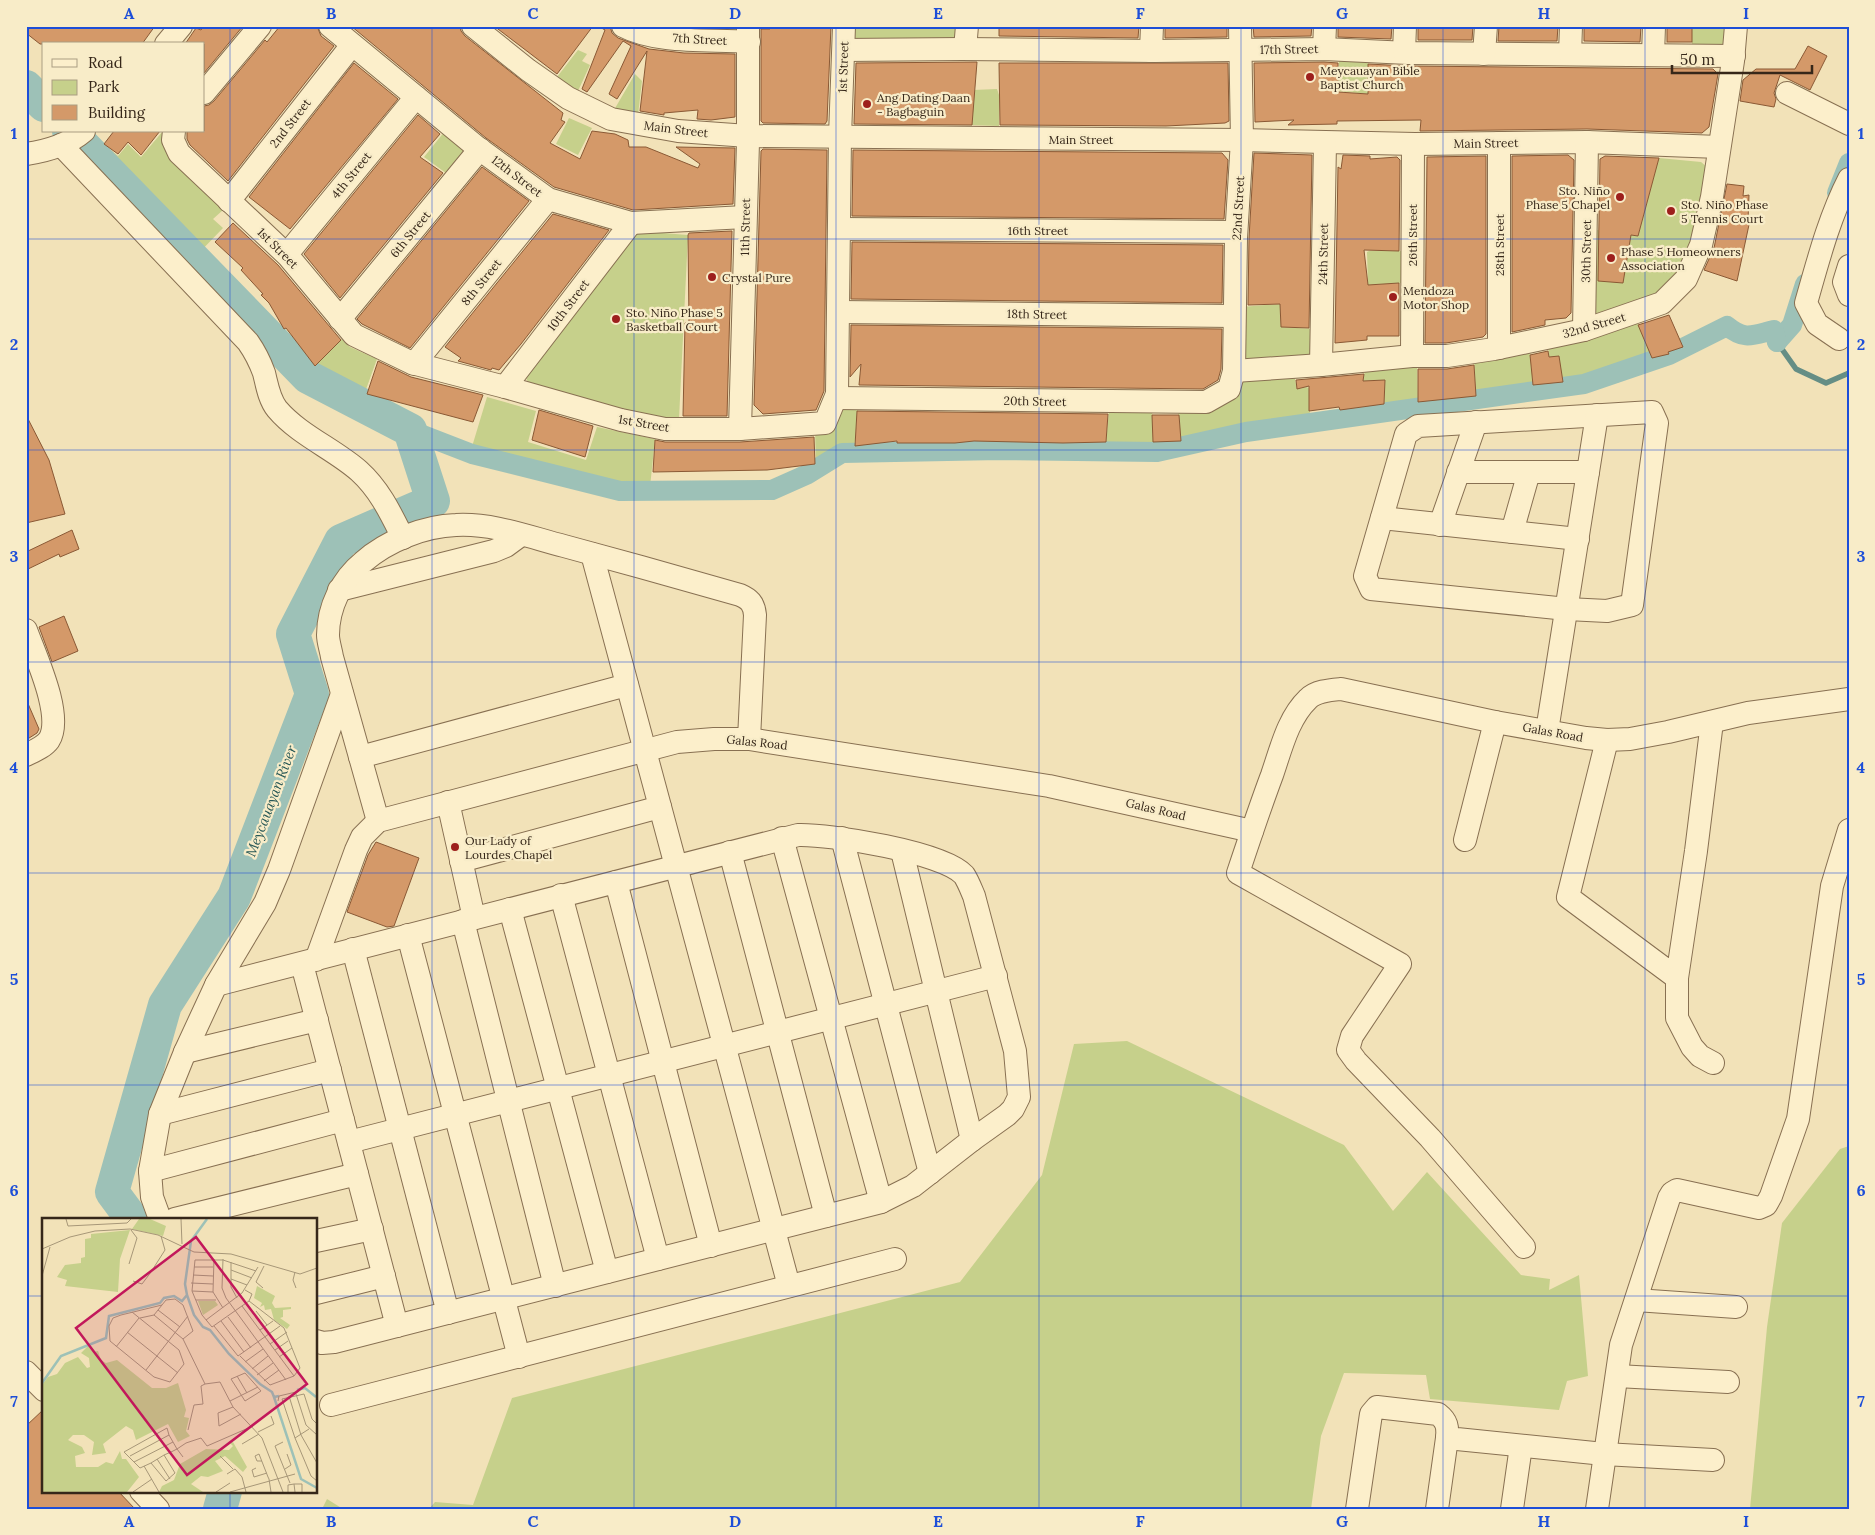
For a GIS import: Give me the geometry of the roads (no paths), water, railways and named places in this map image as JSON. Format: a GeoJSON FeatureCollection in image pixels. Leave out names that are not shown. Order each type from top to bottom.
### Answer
{"type":"FeatureCollection","features":[{"type":"Feature","properties":{"kind":"street"},"geometry":{"type":"LineString","coordinates":[[168,42],[181,26]]}},
{"type":"Feature","properties":{"kind":"street"},"geometry":{"type":"LineString","coordinates":[[205,92],[260,26]]}},
{"type":"Feature","properties":{"kind":"street","name":"12th Street"},"geometry":{"type":"LineString","coordinates":[[330,26],[480,149],[548,200],[631,223],[746,217]]}},
{"type":"Feature","properties":{"kind":"street","name":"Main Street"},"geometry":{"type":"LineString","coordinates":[[473,26],[528,70],[568,98],[611,120],[678,131],[748,136],[1242,140],[1413,144],[1587,142],[1719,147]]}},
{"type":"Feature","properties":{"kind":"street","name":"7th Street"},"geometry":{"type":"LineString","coordinates":[[623,26],[634,32],[748,34]]}},
{"type":"Feature","properties":{"kind":"street","name":"1st Street"},"geometry":{"type":"LineString","coordinates":[[174,132],[173,140],[179,152],[287,254],[354,335],[414,364],[506,387],[622,420],[665,429],[740,428],[825,423],[837,398],[840,136],[844,26]]}},
{"type":"Feature","properties":{"kind":"street"},"geometry":{"type":"LineString","coordinates":[[965,49],[966,26]]}},
{"type":"Feature","properties":{"kind":"street"},"geometry":{"type":"LineString","coordinates":[[1151,51],[1152,26]]}},
{"type":"Feature","properties":{"kind":"street","name":"22nd Street"},"geometry":{"type":"LineString","coordinates":[[1232,380],[1236,232],[1242,140],[1240,26]]}},
{"type":"Feature","properties":{"kind":"street"},"geometry":{"type":"LineString","coordinates":[[1324,49],[1325,26]]}},
{"type":"Feature","properties":{"kind":"street"},"geometry":{"type":"LineString","coordinates":[[1404,52],[1405,26]]}},
{"type":"Feature","properties":{"kind":"street"},"geometry":{"type":"LineString","coordinates":[[1484,54],[1486,26]]}},
{"type":"Feature","properties":{"kind":"street"},"geometry":{"type":"LineString","coordinates":[[1570,54],[1572,26]]}},
{"type":"Feature","properties":{"kind":"street"},"geometry":{"type":"LineString","coordinates":[[1653,55],[1654,26]]}},
{"type":"Feature","properties":{"kind":"street","name":"32nd Street"},"geometry":{"type":"LineString","coordinates":[[1232,380],[1321,365],[1412,356],[1447,356],[1499,348],[1584,330],[1662,303],[1686,279],[1701,245],[1712,196],[1734,56],[1736,26]]}},
{"type":"Feature","properties":{"kind":"street","name":"11th Street"},"geometry":{"type":"LineString","coordinates":[[740,428],[748,136],[748,34]]}},
{"type":"Feature","properties":{"kind":"street","name":"2nd Street"},"geometry":{"type":"LineString","coordinates":[[229,201],[352,45]]}},
{"type":"Feature","properties":{"kind":"street","name":"17th Street"},"geometry":{"type":"LineString","coordinates":[[844,50],[1240,51],[1324,49],[1484,54],[1734,56]]}},
{"type":"Feature","properties":{"kind":"street"},"geometry":{"type":"LineString","coordinates":[[1786,93],[1849,124]]}},
{"type":"Feature","properties":{"kind":"street","name":"4th Street"},"geometry":{"type":"LineString","coordinates":[[287,254],[416,97]]}},
{"type":"Feature","properties":{"kind":"street"},"geometry":{"type":"LineString","coordinates":[[26,154],[44,151],[61,145],[76,138],[83,132]]}},
{"type":"Feature","properties":{"kind":"street","name":"30th Street"},"geometry":{"type":"LineString","coordinates":[[1584,330],[1587,142]]}},
{"type":"Feature","properties":{"kind":"street","name":"24th Street"},"geometry":{"type":"LineString","coordinates":[[1321,365],[1325,143]]}},
{"type":"Feature","properties":{"kind":"street","name":"28th Street"},"geometry":{"type":"LineString","coordinates":[[1499,143],[1499,348]]}},
{"type":"Feature","properties":{"kind":"street","name":"26th Street"},"geometry":{"type":"LineString","coordinates":[[1412,356],[1413,144]]}},
{"type":"Feature","properties":{"kind":"street"},"geometry":{"type":"LineString","coordinates":[[61,145],[248,342],[256,354],[267,388],[276,407],[289,421],[361,472],[387,505],[401,533]]}},
{"type":"Feature","properties":{"kind":"street","name":"6th Street"},"geometry":{"type":"LineString","coordinates":[[340,319],[480,149]]}},
{"type":"Feature","properties":{"kind":"street"},"geometry":{"type":"LineString","coordinates":[[1839,339],[1817,324],[1806,303],[1819,256],[1840,196],[1849,180]]}},
{"type":"Feature","properties":{"kind":"street","name":"8th Street"},"geometry":{"type":"LineString","coordinates":[[414,364],[548,200]]}},
{"type":"Feature","properties":{"kind":"street","name":"10th Street"},"geometry":{"type":"LineString","coordinates":[[506,387],[631,223]]}},
{"type":"Feature","properties":{"kind":"street","name":"16th Street"},"geometry":{"type":"LineString","coordinates":[[840,229],[1236,232]]}},
{"type":"Feature","properties":{"kind":"street"},"geometry":{"type":"LineString","coordinates":[[1848,294],[1844,282],[1849,266]]}},
{"type":"Feature","properties":{"kind":"street","name":"18th Street"},"geometry":{"type":"LineString","coordinates":[[839,312],[1234,316]]}},
{"type":"Feature","properties":{"kind":"street","name":"20th Street"},"geometry":{"type":"LineString","coordinates":[[837,398],[1206,402],[1232,380]]}},
{"type":"Feature","properties":{"kind":"street"},"geometry":{"type":"LineString","coordinates":[[1652,412],[1657,423],[1632,605],[1608,611],[1567,609],[1371,588],[1365,576],[1406,434],[1418,426],[1476,422],[1652,412]]}},
{"type":"Feature","properties":{"kind":"street"},"geometry":{"type":"LineString","coordinates":[[1547,731],[1597,415]]}},
{"type":"Feature","properties":{"kind":"street"},"geometry":{"type":"LineString","coordinates":[[1440,525],[1476,422]]}},
{"type":"Feature","properties":{"kind":"street"},"geometry":{"type":"LineString","coordinates":[[1458,472],[1588,472]]}},
{"type":"Feature","properties":{"kind":"street"},"geometry":{"type":"LineString","coordinates":[[1512,532],[1529,472]]}},
{"type":"Feature","properties":{"kind":"street"},"geometry":{"type":"LineString","coordinates":[[1382,518],[1578,539]]}},
{"type":"Feature","properties":{"kind":"street"},"geometry":{"type":"LineString","coordinates":[[397,1326],[317,1020],[309,962],[362,837],[378,821],[332,657],[328,635],[331,612],[339,590],[355,568],[401,533],[432,527],[476,525],[522,535],[740,594],[752,602],[755,615],[749,739]]}},
{"type":"Feature","properties":{"kind":"street"},"geometry":{"type":"LineString","coordinates":[[494,551],[495,528]]}},
{"type":"Feature","properties":{"kind":"street"},"geometry":{"type":"LineString","coordinates":[[339,590],[494,551],[506,546],[522,535]]}},
{"type":"Feature","properties":{"kind":"street"},"geometry":{"type":"LineString","coordinates":[[592,554],[789,1286]]}},
{"type":"Feature","properties":{"kind":"street"},"geometry":{"type":"LineString","coordinates":[[26,630],[48,687],[52,707],[53,729],[44,746],[26,755]]}},
{"type":"Feature","properties":{"kind":"street"},"geometry":{"type":"LineString","coordinates":[[360,757],[627,685]]}},
{"type":"Feature","properties":{"kind":"street","name":"Galas Road"},"geometry":{"type":"LineString","coordinates":[[378,821],[677,742],[714,738],[749,739],[1049,786],[1252,831],[1292,721],[1300,707],[1310,697],[1324,691],[1340,689],[1495,722],[1606,740],[1630,739],[1772,709],[1849,699]]}},
{"type":"Feature","properties":{"kind":"street"},"geometry":{"type":"LineString","coordinates":[[160,1218],[152,1197],[150,1171],[160,1114],[185,1052],[216,985],[260,912],[279,870],[342,694]]}},
{"type":"Feature","properties":{"kind":"street"},"geometry":{"type":"LineString","coordinates":[[1465,840],[1495,722]]}},
{"type":"Feature","properties":{"kind":"street"},"geometry":{"type":"LineString","coordinates":[[1712,722],[1678,978],[1677,1018],[1692,1047],[1700,1056],[1713,1063]]}},
{"type":"Feature","properties":{"kind":"street"},"geometry":{"type":"LineString","coordinates":[[1606,740],[1568,897],[1678,978]]}},
{"type":"Feature","properties":{"kind":"street"},"geometry":{"type":"LineString","coordinates":[[448,802],[461,861],[468,920],[508,1101],[555,1286]]}},
{"type":"Feature","properties":{"kind":"street"},"geometry":{"type":"LineString","coordinates":[[461,861],[660,807]]}},
{"type":"Feature","properties":{"kind":"street"},"geometry":{"type":"LineString","coordinates":[[1596,1509],[1621,1345],[1672,1193],[1677,1190],[1759,1208],[1766,1205],[1771,1196],[1798,1119],[1832,886],[1849,830]]}},
{"type":"Feature","properties":{"kind":"street"},"geometry":{"type":"LineString","coordinates":[[1252,831],[1238,873],[1400,964],[1352,1036],[1348,1050],[1356,1061],[1430,1138],[1524,1247]]}},
{"type":"Feature","properties":{"kind":"street"},"geometry":{"type":"LineString","coordinates":[[216,985],[798,835],[816,834],[842,838],[902,851],[943,863],[964,876],[974,896],[1015,1051],[1019,1097],[1008,1115],[972,1140],[913,1186],[881,1202],[334,1342],[318,1342]]}},
{"type":"Feature","properties":{"kind":"street"},"geometry":{"type":"LineString","coordinates":[[782,838],[881,1202]]}},
{"type":"Feature","properties":{"kind":"street"},"geometry":{"type":"LineString","coordinates":[[842,838],[930,1173]]}},
{"type":"Feature","properties":{"kind":"street"},"geometry":{"type":"LineString","coordinates":[[902,851],[972,1140]]}},
{"type":"Feature","properties":{"kind":"street"},"geometry":{"type":"LineString","coordinates":[[730,852],[826,1216]]}},
{"type":"Feature","properties":{"kind":"street"},"geometry":{"type":"LineString","coordinates":[[616,882],[711,1246]]}},
{"type":"Feature","properties":{"kind":"street"},"geometry":{"type":"LineString","coordinates":[[561,896],[658,1259]]}},
{"type":"Feature","properties":{"kind":"street"},"geometry":{"type":"LineString","coordinates":[[510,909],[607,1272]]}},
{"type":"Feature","properties":{"kind":"street"},"geometry":{"type":"LineString","coordinates":[[408,935],[519,1357]]}},
{"type":"Feature","properties":{"kind":"street"},"geometry":{"type":"LineString","coordinates":[[353,949],[448,1313]]}},
{"type":"Feature","properties":{"kind":"street"},"geometry":{"type":"LineString","coordinates":[[349,1142],[996,976]]}},
{"type":"Feature","properties":{"kind":"street"},"geometry":{"type":"LineString","coordinates":[[185,1052],[317,1020]]}},
{"type":"Feature","properties":{"kind":"street"},"geometry":{"type":"LineString","coordinates":[[160,1114],[330,1070]]}},
{"type":"Feature","properties":{"kind":"street"},"geometry":{"type":"LineString","coordinates":[[150,1171],[343,1120]]}},
{"type":"Feature","properties":{"kind":"street"},"geometry":{"type":"LineString","coordinates":[[180,1218],[357,1174]]}},
{"type":"Feature","properties":{"kind":"street"},"geometry":{"type":"LineString","coordinates":[[318,1242],[372,1229]]}},
{"type":"Feature","properties":{"kind":"street"},"geometry":{"type":"LineString","coordinates":[[331,1406],[895,1259]]}},
{"type":"Feature","properties":{"kind":"street"},"geometry":{"type":"LineString","coordinates":[[318,1292],[384,1276]]}},
{"type":"Feature","properties":{"kind":"street"},"geometry":{"type":"LineString","coordinates":[[1636,1300],[1736,1307]]}},
{"type":"Feature","properties":{"kind":"street"},"geometry":{"type":"LineString","coordinates":[[26,1372],[42,1388]]}},
{"type":"Feature","properties":{"kind":"street"},"geometry":{"type":"LineString","coordinates":[[1617,1376],[1728,1382]]}},
{"type":"Feature","properties":{"kind":"street"},"geometry":{"type":"LineString","coordinates":[[1357,1509],[1371,1414],[1377,1407],[1438,1414],[1444,1419],[1448,1428],[1448,1438],[1437,1509]]}},
{"type":"Feature","properties":{"kind":"street"},"geometry":{"type":"LineString","coordinates":[[1448,1438],[1604,1454],[1713,1460]]}},
{"type":"Feature","properties":{"kind":"street"},"geometry":{"type":"LineString","coordinates":[[1512,1509],[1521,1446]]}},
{"type":"Feature","properties":{"kind":"street"},"geometry":{"type":"LineString","coordinates":[[142,1492],[158,1509]]}},
{"type":"Feature","properties":{"kind":"waterway"},"geometry":{"type":"LineString","coordinates":[[26,87],[42,103]]}},
{"type":"Feature","properties":{"kind":"waterway","name":"Meycauayan River"},"geometry":{"type":"LineString","coordinates":[[70,132],[308,377],[410,430],[433,501],[341,541],[293,634],[312,694],[234,897],[165,1005],[112,1192],[131,1218]]}},
{"type":"Feature","properties":{"kind":"waterway"},"geometry":{"type":"LineString","coordinates":[[1837,193],[1849,163]]}},
{"type":"Feature","properties":{"kind":"waterway"},"geometry":{"type":"LineString","coordinates":[[1777,342],[1792,325],[1805,284]]}},
{"type":"Feature","properties":{"kind":"waterway"},"geometry":{"type":"LineString","coordinates":[[410,430],[472,454],[620,491],[772,490],[808,474],[842,453],[1000,450],[1157,452],[1246,432],[1584,384],[1669,355],[1727,326],[1739,334],[1749,336],[1774,330],[1777,342]]}},
{"type":"Feature","properties":{"kind":"waterway"},"geometry":{"type":"LineString","coordinates":[[1777,342],[1796,369],[1826,383],[1849,373]]}},
{"type":"Feature","properties":{"kind":"waterway","name":"Meycauayan River"},"geometry":{"type":"LineString","coordinates":[[220,1509],[225,1492]]}},
{"type":"Feature","properties":{"kind":"place","name":"Meycauayan Bible Baptist Church"},"geometry":{"type":"Point","coordinates":[1310,77]}},
{"type":"Feature","properties":{"kind":"place","name":"Ang Dating Daan - Bagbaguin"},"geometry":{"type":"Point","coordinates":[867,104]}},
{"type":"Feature","properties":{"kind":"place","name":"Sto. Niño Phase 5 Chapel"},"geometry":{"type":"Point","coordinates":[1620,197]}},
{"type":"Feature","properties":{"kind":"place","name":"Sto. Niño Phase 5 Tennis Court"},"geometry":{"type":"Point","coordinates":[1671,211]}},
{"type":"Feature","properties":{"kind":"place","name":"Phase 5 Homeowners Association"},"geometry":{"type":"Point","coordinates":[1611,258]}},
{"type":"Feature","properties":{"kind":"place","name":"Crystal Pure"},"geometry":{"type":"Point","coordinates":[712,277]}},
{"type":"Feature","properties":{"kind":"place","name":"Mendoza Motor Shop"},"geometry":{"type":"Point","coordinates":[1393,297]}},
{"type":"Feature","properties":{"kind":"place","name":"Sto. Niño Phase 5 Basketball Court"},"geometry":{"type":"Point","coordinates":[616,319]}},
{"type":"Feature","properties":{"kind":"place","name":"Our Lady of Lourdes Chapel"},"geometry":{"type":"Point","coordinates":[455,847]}}]}
